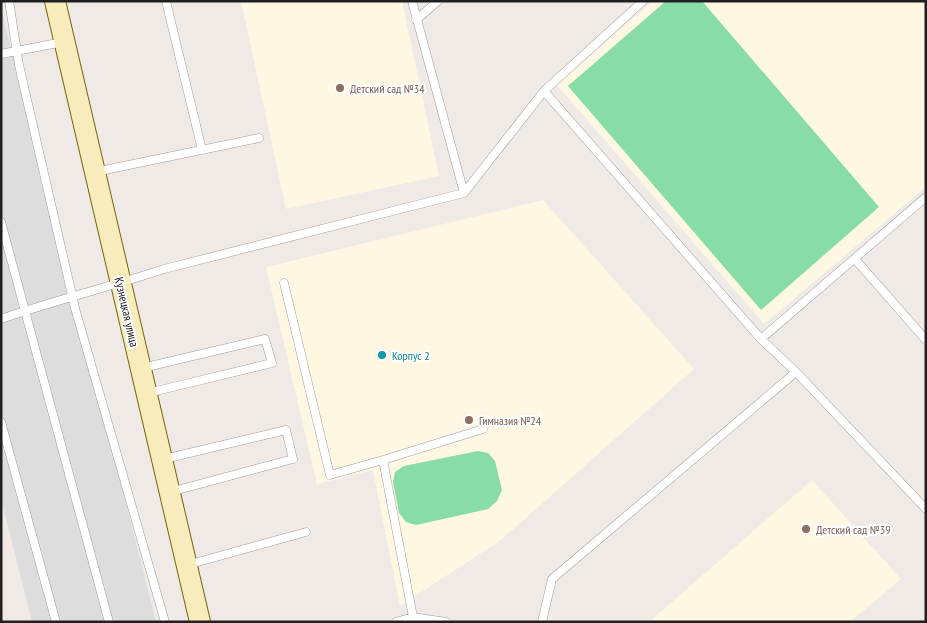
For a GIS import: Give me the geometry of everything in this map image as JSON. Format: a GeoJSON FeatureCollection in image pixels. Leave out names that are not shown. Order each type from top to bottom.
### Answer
{"type":"FeatureCollection","features":[{"type":"Feature","properties":{"kind":"main road","name":"Кузнецкая улица"},"geometry":{"type":"LineString","coordinates":[[56,1],[200,622]]}},
{"type":"Feature","properties":{"kind":"lane"},"geometry":{"type":"LineString","coordinates":[[9,1],[17,50],[73,295],[164,622]]}},
{"type":"Feature","properties":{"kind":"lane"},"geometry":{"type":"LineString","coordinates":[[166,1],[202,150]]}},
{"type":"Feature","properties":{"kind":"lane"},"geometry":{"type":"LineString","coordinates":[[412,1],[464,193]]}},
{"type":"Feature","properties":{"kind":"lane"},"geometry":{"type":"LineString","coordinates":[[416,20],[438,1]]}},
{"type":"Feature","properties":{"kind":"lane"},"geometry":{"type":"LineString","coordinates":[[1,319],[73,295],[121,283],[164,269],[464,193],[544,90],[643,1]]}},
{"type":"Feature","properties":{"kind":"lane"},"geometry":{"type":"LineString","coordinates":[[1,54],[65,42]]}},
{"type":"Feature","properties":{"kind":"lane"},"geometry":{"type":"LineString","coordinates":[[544,90],[761,339],[796,372],[926,509]]}},
{"type":"Feature","properties":{"kind":"lane"},"geometry":{"type":"LineString","coordinates":[[95,172],[260,138]]}},
{"type":"Feature","properties":{"kind":"lane"},"geometry":{"type":"LineString","coordinates":[[761,339],[926,198]]}},
{"type":"Feature","properties":{"kind":"lane"},"geometry":{"type":"LineString","coordinates":[[1,222],[109,622]]}},
{"type":"Feature","properties":{"kind":"lane"},"geometry":{"type":"LineString","coordinates":[[855,259],[926,340]]}},
{"type":"Feature","properties":{"kind":"lane"},"geometry":{"type":"LineString","coordinates":[[284,283],[330,475],[483,429]]}},
{"type":"Feature","properties":{"kind":"lane"},"geometry":{"type":"LineString","coordinates":[[141,369],[265,339],[272,364],[146,394]]}},
{"type":"Feature","properties":{"kind":"lane"},"geometry":{"type":"LineString","coordinates":[[542,622],[552,579],[796,372]]}},
{"type":"Feature","properties":{"kind":"lane"},"geometry":{"type":"LineString","coordinates":[[1,422],[56,622]]}},
{"type":"Feature","properties":{"kind":"lane"},"geometry":{"type":"LineString","coordinates":[[162,460],[286,430],[293,459],[170,492]]}},
{"type":"Feature","properties":{"kind":"lane"},"geometry":{"type":"LineString","coordinates":[[383,460],[413,617]]}},
{"type":"Feature","properties":{"kind":"lane"},"geometry":{"type":"LineString","coordinates":[[187,565],[306,532]]}},
{"type":"Feature","properties":{"kind":"lane"},"geometry":{"type":"LineString","coordinates":[[396,622],[413,617],[446,622]]}},
{"type":"Feature","properties":{"kind":"shaded area","name":"Детский сад №34"},"geometry":{"type":"Polygon","coordinates":[[[241,1],[402,1],[439,176],[286,209],[241,1]]]}},
{"type":"Feature","properties":{"kind":"shaded area"},"geometry":{"type":"Polygon","coordinates":[[[653,1],[926,1],[926,187],[764,324],[557,85],[653,1]]]}},
{"type":"Feature","properties":{"kind":"shaded area"},"geometry":{"type":"Polygon","coordinates":[[[1,8],[156,622],[32,622],[1,499],[1,8]]]}},
{"type":"Feature","properties":{"kind":"shaded area","name":"Гимназия №24"},"geometry":{"type":"Polygon","coordinates":[[[543,200],[694,369],[501,540],[400,606],[373,470],[317,484],[266,267],[543,200]]]}},
{"type":"Feature","properties":{"kind":"shaded area","name":"Детский сад №39"},"geometry":{"type":"Polygon","coordinates":[[[812,480],[901,579],[850,622],[649,622],[812,480]]]}},
{"type":"Feature","properties":{"kind":"green space"},"geometry":{"type":"Polygon","coordinates":[[[666,1],[702,1],[879,207],[761,310],[568,86],[666,1]]]}},
{"type":"Feature","properties":{"kind":"green space"},"geometry":{"type":"Polygon","coordinates":[[[478,451],[488,453],[495,461],[502,490],[497,501],[488,509],[416,525],[406,522],[399,513],[393,482],[395,472],[404,466],[478,451]]]}},
{"type":"Feature","properties":{"kind":"place","name":"Детский сад №34"},"geometry":{"type":"Point","coordinates":[340,88]}},
{"type":"Feature","properties":{"kind":"place","name":"Корпус 2"},"geometry":{"type":"Point","coordinates":[382,355]}},
{"type":"Feature","properties":{"kind":"place","name":"Гимназия №24"},"geometry":{"type":"Point","coordinates":[469,420]}},
{"type":"Feature","properties":{"kind":"place","name":"Детский сад №39"},"geometry":{"type":"Point","coordinates":[806,529]}}]}
